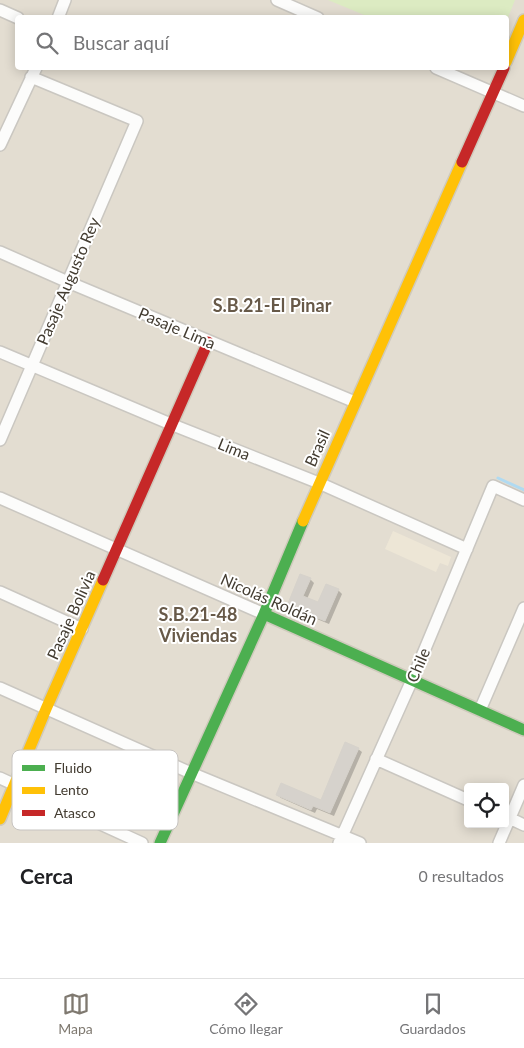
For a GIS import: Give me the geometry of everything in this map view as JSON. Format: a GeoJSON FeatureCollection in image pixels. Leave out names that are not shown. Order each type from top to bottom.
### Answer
{"type":"FeatureCollection","features":[{"type":"Feature","properties":{"kind":"street"},"geometry":{"type":"LineString","coordinates":[[59,15],[65,0]]}},
{"type":"Feature","properties":{"kind":"street"},"geometry":{"type":"LineString","coordinates":[[277,0],[311,15]]}},
{"type":"Feature","properties":{"kind":"street"},"geometry":{"type":"LineString","coordinates":[[0,10],[15,17]]}},
{"type":"Feature","properties":{"kind":"street"},"geometry":{"type":"LineString","coordinates":[[509,55],[524,20]]}},
{"type":"Feature","properties":{"kind":"street"},"geometry":{"type":"LineString","coordinates":[[441,70],[524,106]]}},
{"type":"Feature","properties":{"kind":"street","name":"Brasil"},"geometry":{"type":"LineString","coordinates":[[178,802],[264,614],[319,483],[503,70]]}},
{"type":"Feature","properties":{"kind":"street"},"geometry":{"type":"LineString","coordinates":[[0,145],[33,72]]}},
{"type":"Feature","properties":{"kind":"street","name":"Pasaje Augusto Rey"},"geometry":{"type":"LineString","coordinates":[[0,440],[137,121],[33,72]]}},
{"type":"Feature","properties":{"kind":"street","name":"Pasaje Lima"},"geometry":{"type":"LineString","coordinates":[[0,252],[208,342],[355,402]]}},
{"type":"Feature","properties":{"kind":"street","name":"Pasaje Bolivia"},"geometry":{"type":"LineString","coordinates":[[29,750],[208,342]]}},
{"type":"Feature","properties":{"kind":"street","name":"Lima"},"geometry":{"type":"LineString","coordinates":[[0,352],[173,425],[319,483],[467,548]]}},
{"type":"Feature","properties":{"kind":"street","name":"Chile"},"geometry":{"type":"LineString","coordinates":[[341,839],[412,680],[493,486],[524,500]]}},
{"type":"Feature","properties":{"kind":"street","name":"Nicolás Roldán"},"geometry":{"type":"LineString","coordinates":[[0,498],[524,730]]}},
{"type":"Feature","properties":{"kind":"street"},"geometry":{"type":"LineString","coordinates":[[0,592],[82,629]]}},
{"type":"Feature","properties":{"kind":"street"},"geometry":{"type":"LineString","coordinates":[[480,710],[524,608]]}},
{"type":"Feature","properties":{"kind":"street"},"geometry":{"type":"LineString","coordinates":[[0,688],[139,750]]}},
{"type":"Feature","properties":{"kind":"street"},"geometry":{"type":"LineString","coordinates":[[376,759],[464,798]]}},
{"type":"Feature","properties":{"kind":"street"},"geometry":{"type":"LineString","coordinates":[[178,767],[341,839],[360,843]]}},
{"type":"Feature","properties":{"kind":"street"},"geometry":{"type":"LineString","coordinates":[[0,778],[12,784]]}},
{"type":"Feature","properties":{"kind":"street"},"geometry":{"type":"LineString","coordinates":[[509,813],[524,785]]}},
{"type":"Feature","properties":{"kind":"street","name":"Pasaje Bolivia"},"geometry":{"type":"LineString","coordinates":[[0,819],[12,792]]}},
{"type":"Feature","properties":{"kind":"street"},"geometry":{"type":"LineString","coordinates":[[509,818],[524,825]]}},
{"type":"Feature","properties":{"kind":"street"},"geometry":{"type":"LineString","coordinates":[[499,843],[504,828]]}},
{"type":"Feature","properties":{"kind":"street"},"geometry":{"type":"LineString","coordinates":[[114,830],[142,843]]}},
{"type":"Feature","properties":{"kind":"street","name":"Brasil"},"geometry":{"type":"LineString","coordinates":[[160,843],[166,830]]}},
{"type":"Feature","properties":{"kind":"shaded area"},"geometry":{"type":"Polygon","coordinates":[[[0,0],[524,0],[524,843],[0,843],[0,0]]]}},
{"type":"Feature","properties":{"kind":"shaded area"},"geometry":{"type":"Polygon","coordinates":[[[393,531],[451,557],[448,566],[440,563],[436,572],[385,549],[393,531]]]}},
{"type":"Feature","properties":{"kind":"green space"},"geometry":{"type":"Polygon","coordinates":[[[328,0],[515,0],[509,15],[364,15],[328,0]]]}},
{"type":"Feature","properties":{"kind":"building"},"geometry":{"type":"Polygon","coordinates":[[[300,574],[311,578],[303,596],[318,602],[326,584],[339,589],[325,621],[287,606],[300,574]]]}},
{"type":"Feature","properties":{"kind":"building"},"geometry":{"type":"Polygon","coordinates":[[[345,742],[359,748],[330,813],[313,806],[311,810],[276,795],[281,783],[321,800],[345,742]]]}},
{"type":"Feature","properties":{"kind":"waterway"},"geometry":{"type":"LineString","coordinates":[[498,478],[524,490]]}},
{"type":"Feature","properties":{"kind":"traffic: fast"},"geometry":{"type":"LineString","coordinates":[[178,803],[264,614],[303,521]]}},
{"type":"Feature","properties":{"kind":"traffic: fast"},"geometry":{"type":"LineString","coordinates":[[264,614],[524,730]]}},
{"type":"Feature","properties":{"kind":"traffic: fast"},"geometry":{"type":"LineString","coordinates":[[160,843],[166,830]]}},
{"type":"Feature","properties":{"kind":"traffic: slow"},"geometry":{"type":"LineString","coordinates":[[509,55],[524,20]]}},
{"type":"Feature","properties":{"kind":"traffic: slow"},"geometry":{"type":"LineString","coordinates":[[303,521],[462,162]]}},
{"type":"Feature","properties":{"kind":"traffic: slow"},"geometry":{"type":"LineString","coordinates":[[29,750],[103,580]]}},
{"type":"Feature","properties":{"kind":"traffic: slow"},"geometry":{"type":"LineString","coordinates":[[0,819],[12,790]]}},
{"type":"Feature","properties":{"kind":"traffic: jam"},"geometry":{"type":"LineString","coordinates":[[462,162],[503,70]]}},
{"type":"Feature","properties":{"kind":"traffic: jam"},"geometry":{"type":"LineString","coordinates":[[103,580],[208,342]]}},
{"type":"Feature","properties":{"kind":"district","name":"S.B.21-El Pinar"},"geometry":{"type":"Point","coordinates":[272,306]}},
{"type":"Feature","properties":{"kind":"district","name":"S.B.21-48 Viviendas"},"geometry":{"type":"Point","coordinates":[198,625]}}]}
